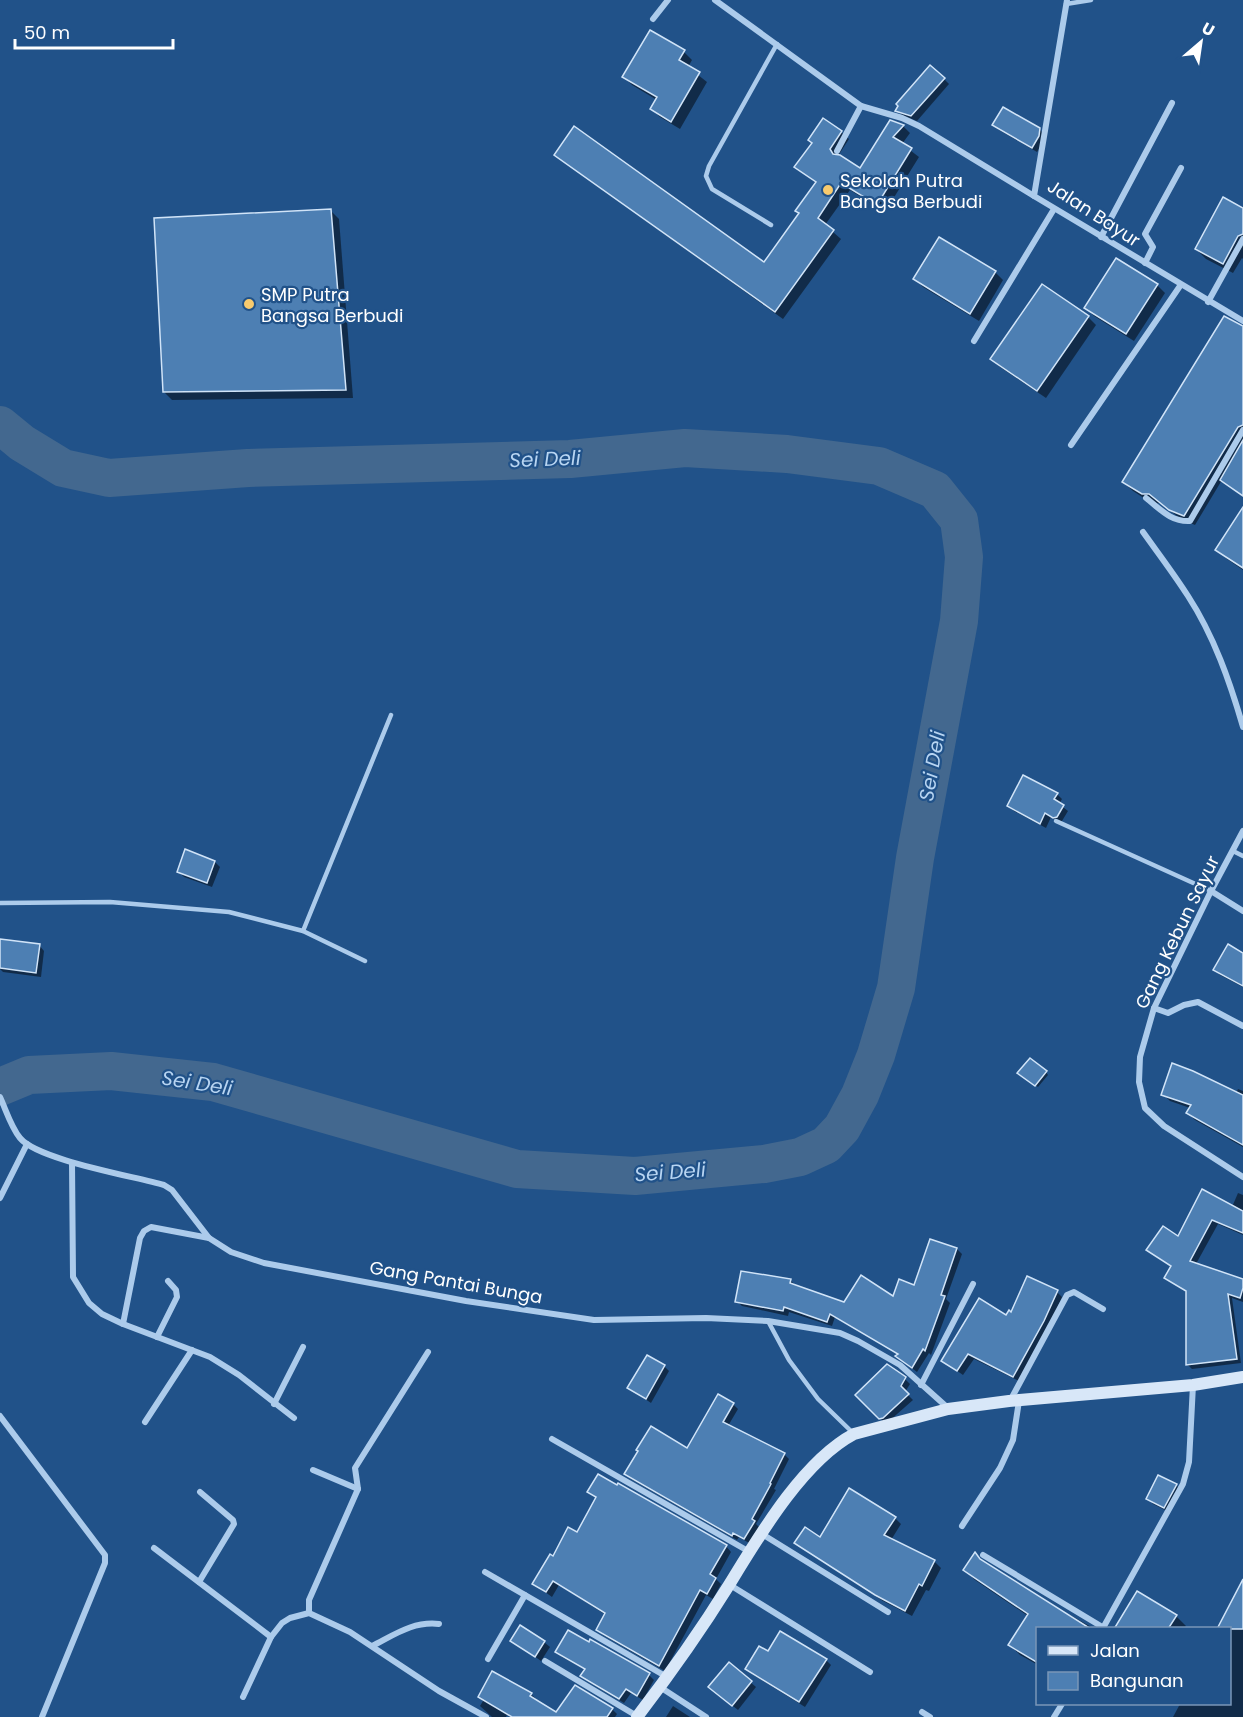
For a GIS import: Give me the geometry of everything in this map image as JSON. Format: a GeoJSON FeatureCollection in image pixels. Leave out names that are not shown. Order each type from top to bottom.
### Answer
{"type":"FeatureCollection","features":[{"type":"Feature","properties":{"kind":"main road"},"geometry":{"type":"LineString","coordinates":[[638,1717],[664,1682],[761,1533],[798,1484],[821,1458],[841,1441],[854,1434],[948,1409],[1193,1385],[1243,1377]]}},
{"type":"Feature","properties":{"kind":"street"},"geometry":{"type":"LineString","coordinates":[[653,19],[668,0]]}},
{"type":"Feature","properties":{"kind":"street"},"geometry":{"type":"LineString","coordinates":[[716,0],[861,106],[919,126],[1034,196]]}},
{"type":"Feature","properties":{"kind":"street","name":"Jalan Bayur"},"geometry":{"type":"LineString","coordinates":[[1067,2],[1034,196],[1180,286],[1243,321]]}},
{"type":"Feature","properties":{"kind":"street"},"geometry":{"type":"LineString","coordinates":[[1101,237],[1172,103]]}},
{"type":"Feature","properties":{"kind":"street"},"geometry":{"type":"LineString","coordinates":[[837,151],[861,106]]}},
{"type":"Feature","properties":{"kind":"street"},"geometry":{"type":"LineString","coordinates":[[1145,263],[1153,247],[1144,234],[1181,168]]}},
{"type":"Feature","properties":{"kind":"street"},"geometry":{"type":"LineString","coordinates":[[974,341],[1054,209]]}},
{"type":"Feature","properties":{"kind":"street"},"geometry":{"type":"LineString","coordinates":[[1208,302],[1243,239]]}},
{"type":"Feature","properties":{"kind":"street"},"geometry":{"type":"LineString","coordinates":[[1071,445],[1180,286]]}},
{"type":"Feature","properties":{"kind":"street"},"geometry":{"type":"LineString","coordinates":[[1146,498],[1172,518],[1190,521],[1243,430]]}},
{"type":"Feature","properties":{"kind":"street"},"geometry":{"type":"LineString","coordinates":[[1143,532],[1189,597],[1210,637],[1228,676],[1243,727]]}},
{"type":"Feature","properties":{"kind":"street","name":"Gang Kebun Sayur"},"geometry":{"type":"LineString","coordinates":[[1243,831],[1154,1008],[1140,1057],[1139,1082],[1145,1108],[1164,1126],[1243,1177]]}},
{"type":"Feature","properties":{"kind":"street"},"geometry":{"type":"LineString","coordinates":[[1211,891],[1243,911]]}},
{"type":"Feature","properties":{"kind":"street"},"geometry":{"type":"LineString","coordinates":[[1154,1008],[1168,1013],[1184,1005],[1198,1002],[1243,1026]]}},
{"type":"Feature","properties":{"kind":"street","name":"Gang Pantai Bunga"},"geometry":{"type":"LineString","coordinates":[[0,1097],[20,1139],[27,1144],[72,1163],[164,1185],[172,1190],[209,1238],[231,1252],[264,1263],[478,1303],[594,1320],[706,1318],[768,1321],[840,1333],[900,1365],[948,1409]]}},
{"type":"Feature","properties":{"kind":"street"},"geometry":{"type":"LineString","coordinates":[[0,1197],[27,1144]]}},
{"type":"Feature","properties":{"kind":"street"},"geometry":{"type":"LineString","coordinates":[[72,1163],[73,1277],[89,1303],[102,1314],[123,1324],[210,1358],[239,1375],[294,1418]]}},
{"type":"Feature","properties":{"kind":"street"},"geometry":{"type":"LineString","coordinates":[[123,1324],[140,1238],[144,1231],[152,1227],[209,1238]]}},
{"type":"Feature","properties":{"kind":"street"},"geometry":{"type":"LineString","coordinates":[[157,1337],[177,1297],[176,1290],[168,1281]]}},
{"type":"Feature","properties":{"kind":"street"},"geometry":{"type":"LineString","coordinates":[[921,1385],[973,1284]]}},
{"type":"Feature","properties":{"kind":"street"},"geometry":{"type":"LineString","coordinates":[[962,1526],[1000,1468],[1013,1440],[1014,1401],[1067,1295],[1074,1292],[1103,1309]]}},
{"type":"Feature","properties":{"kind":"street"},"geometry":{"type":"LineString","coordinates":[[274,1404],[303,1347]]}},
{"type":"Feature","properties":{"kind":"street"},"geometry":{"type":"LineString","coordinates":[[145,1422],[192,1350]]}},
{"type":"Feature","properties":{"kind":"street"},"geometry":{"type":"LineString","coordinates":[[309,1613],[309,1600],[312,1592],[358,1489],[355,1468],[428,1352]]}},
{"type":"Feature","properties":{"kind":"street"},"geometry":{"type":"LineString","coordinates":[[1105,1627],[1185,1478],[1189,1462],[1193,1385]]}},
{"type":"Feature","properties":{"kind":"street"},"geometry":{"type":"LineString","coordinates":[[0,1416],[105,1555],[105,1563],[42,1717]]}},
{"type":"Feature","properties":{"kind":"street"},"geometry":{"type":"LineString","coordinates":[[552,1439],[748,1551]]}},
{"type":"Feature","properties":{"kind":"street"},"geometry":{"type":"LineString","coordinates":[[313,1470],[358,1489]]}},
{"type":"Feature","properties":{"kind":"street"},"geometry":{"type":"LineString","coordinates":[[199,1582],[234,1524],[233,1520],[200,1492]]}},
{"type":"Feature","properties":{"kind":"street"},"geometry":{"type":"LineString","coordinates":[[761,1533],[888,1612]]}},
{"type":"Feature","properties":{"kind":"street"},"geometry":{"type":"LineString","coordinates":[[154,1548],[271,1637]]}},
{"type":"Feature","properties":{"kind":"street"},"geometry":{"type":"LineString","coordinates":[[983,1555],[1102,1627]]}},
{"type":"Feature","properties":{"kind":"street"},"geometry":{"type":"LineString","coordinates":[[485,1572],[664,1682],[706,1717]]}},
{"type":"Feature","properties":{"kind":"street"},"geometry":{"type":"LineString","coordinates":[[729,1584],[870,1672]]}},
{"type":"Feature","properties":{"kind":"street"},"geometry":{"type":"LineString","coordinates":[[488,1659],[525,1595]]}},
{"type":"Feature","properties":{"kind":"street"},"geometry":{"type":"LineString","coordinates":[[243,1697],[271,1637],[282,1623],[290,1618],[309,1613],[350,1632],[439,1691],[486,1717]]}},
{"type":"Feature","properties":{"kind":"street"},"geometry":{"type":"LineString","coordinates":[[372,1646],[412,1626],[439,1624]]}},
{"type":"Feature","properties":{"kind":"street"},"geometry":{"type":"LineString","coordinates":[[545,1661],[638,1717]]}},
{"type":"Feature","properties":{"kind":"street"},"geometry":{"type":"LineString","coordinates":[[922,1712],[930,1717]]}},
{"type":"Feature","properties":{"kind":"lane"},"geometry":{"type":"LineString","coordinates":[[1067,2],[1091,0]]}},
{"type":"Feature","properties":{"kind":"lane"},"geometry":{"type":"LineString","coordinates":[[771,225],[712,189],[706,176],[709,166],[777,44]]}},
{"type":"Feature","properties":{"kind":"lane"},"geometry":{"type":"LineString","coordinates":[[303,931],[391,715]]}},
{"type":"Feature","properties":{"kind":"lane"},"geometry":{"type":"LineString","coordinates":[[1056,821],[1211,891]]}},
{"type":"Feature","properties":{"kind":"lane"},"geometry":{"type":"LineString","coordinates":[[1233,851],[1243,856]]}},
{"type":"Feature","properties":{"kind":"lane"},"geometry":{"type":"LineString","coordinates":[[0,903],[110,902],[229,912],[303,931],[365,961]]}},
{"type":"Feature","properties":{"kind":"lane"},"geometry":{"type":"LineString","coordinates":[[768,1321],[800,1376],[818,1398],[854,1434]]}},
{"type":"Feature","properties":{"kind":"building"},"geometry":{"type":"Polygon","coordinates":[[[650,30],[685,50],[679,60],[700,72],[671,122],[650,109],[657,97],[622,77],[650,30]]]}},
{"type":"Feature","properties":{"kind":"building"},"geometry":{"type":"Polygon","coordinates":[[[930,65],[945,78],[911,116],[895,111],[898,106],[896,104],[930,65]]]}},
{"type":"Feature","properties":{"kind":"building"},"geometry":{"type":"Polygon","coordinates":[[[1003,107],[1040,128],[1039,136],[1032,148],[992,125],[1003,107]]]}},
{"type":"Feature","properties":{"kind":"building","name":"Sekolah Putra Bangsa Berbudi"},"geometry":{"type":"Polygon","coordinates":[[[823,118],[842,131],[830,149],[833,154],[840,155],[860,168],[890,120],[904,125],[893,137],[912,148],[877,205],[841,183],[818,218],[834,230],[775,312],[554,155],[574,126],[764,262],[799,213],[795,211],[816,182],[794,167],[812,143],[808,140],[823,118]]]}},
{"type":"Feature","properties":{"kind":"building"},"geometry":{"type":"Polygon","coordinates":[[[1223,197],[1243,208],[1243,234],[1238,236],[1223,264],[1195,249],[1223,197]]]}},
{"type":"Feature","properties":{"kind":"building","name":"SMP Putra Bangsa Berbudi"},"geometry":{"type":"Polygon","coordinates":[[[331,209],[346,390],[163,392],[154,218],[331,209]]]}},
{"type":"Feature","properties":{"kind":"building"},"geometry":{"type":"Polygon","coordinates":[[[939,237],[996,271],[970,314],[913,279],[939,237]]]}},
{"type":"Feature","properties":{"kind":"building"},"geometry":{"type":"Polygon","coordinates":[[[1116,258],[1158,284],[1126,334],[1084,308],[1116,258]]]}},
{"type":"Feature","properties":{"kind":"building"},"geometry":{"type":"Polygon","coordinates":[[[1042,284],[1089,316],[1037,391],[990,359],[1042,284]]]}},
{"type":"Feature","properties":{"kind":"building"},"geometry":{"type":"Polygon","coordinates":[[[1224,316],[1243,326],[1243,425],[1238,427],[1184,516],[1169,510],[1149,494],[1142,494],[1122,482],[1224,316]]]}},
{"type":"Feature","properties":{"kind":"building"},"geometry":{"type":"Polygon","coordinates":[[[1243,440],[1243,496],[1220,480],[1243,440]]]}},
{"type":"Feature","properties":{"kind":"building"},"geometry":{"type":"Polygon","coordinates":[[[1243,507],[1243,568],[1215,550],[1243,507]]]}},
{"type":"Feature","properties":{"kind":"building"},"geometry":{"type":"Polygon","coordinates":[[[1023,775],[1058,793],[1054,799],[1064,805],[1057,817],[1053,818],[1045,813],[1040,824],[1007,806],[1023,775]]]}},
{"type":"Feature","properties":{"kind":"building"},"geometry":{"type":"Polygon","coordinates":[[[185,849],[215,861],[207,883],[177,872],[185,849]]]}},
{"type":"Feature","properties":{"kind":"building"},"geometry":{"type":"Polygon","coordinates":[[[0,939],[40,944],[36,973],[0,968],[0,939]]]}},
{"type":"Feature","properties":{"kind":"building"},"geometry":{"type":"Polygon","coordinates":[[[1228,944],[1243,953],[1243,986],[1213,970],[1228,944]]]}},
{"type":"Feature","properties":{"kind":"building"},"geometry":{"type":"Polygon","coordinates":[[[1030,1058],[1047,1071],[1035,1086],[1017,1073],[1030,1058]]]}},
{"type":"Feature","properties":{"kind":"building"},"geometry":{"type":"Polygon","coordinates":[[[1172,1063],[1243,1095],[1243,1145],[1186,1113],[1191,1105],[1161,1095],[1172,1063]]]}},
{"type":"Feature","properties":{"kind":"building"},"geometry":{"type":"Polygon","coordinates":[[[1202,1189],[1243,1211],[1243,1233],[1212,1220],[1190,1261],[1243,1279],[1240,1298],[1228,1294],[1237,1359],[1186,1365],[1186,1291],[1164,1278],[1171,1266],[1146,1250],[1163,1226],[1178,1236],[1202,1189]]]}},
{"type":"Feature","properties":{"kind":"building"},"geometry":{"type":"Polygon","coordinates":[[[930,1239],[957,1248],[941,1295],[945,1296],[925,1351],[923,1349],[912,1368],[895,1356],[898,1354],[830,1314],[827,1322],[784,1307],[783,1311],[735,1302],[741,1271],[791,1279],[790,1283],[844,1302],[861,1275],[893,1296],[899,1279],[914,1285],[930,1239]]]}},
{"type":"Feature","properties":{"kind":"building"},"geometry":{"type":"Polygon","coordinates":[[[1027,1276],[1058,1290],[1044,1321],[1013,1377],[968,1354],[957,1371],[941,1361],[979,1298],[1006,1315],[1009,1310],[1011,1312],[1027,1276]]]}},
{"type":"Feature","properties":{"kind":"building"},"geometry":{"type":"Polygon","coordinates":[[[647,1355],[665,1365],[646,1399],[627,1388],[647,1355]]]}},
{"type":"Feature","properties":{"kind":"building"},"geometry":{"type":"Polygon","coordinates":[[[887,1364],[906,1377],[901,1386],[909,1394],[879,1419],[855,1395],[887,1364]]]}},
{"type":"Feature","properties":{"kind":"building"},"geometry":{"type":"Polygon","coordinates":[[[718,1394],[734,1403],[723,1422],[785,1453],[752,1519],[755,1521],[744,1539],[733,1533],[732,1536],[624,1474],[651,1426],[687,1448],[718,1394]]]}},
{"type":"Feature","properties":{"kind":"building"},"geometry":{"type":"Polygon","coordinates":[[[598,1474],[727,1545],[710,1574],[716,1578],[707,1594],[700,1590],[659,1666],[596,1630],[605,1613],[553,1581],[546,1592],[532,1584],[550,1554],[553,1556],[568,1527],[577,1532],[596,1497],[587,1492],[598,1474]]]}},
{"type":"Feature","properties":{"kind":"building"},"geometry":{"type":"Polygon","coordinates":[[[1158,1475],[1177,1484],[1164,1508],[1146,1499],[1158,1475]]]}},
{"type":"Feature","properties":{"kind":"building"},"geometry":{"type":"Polygon","coordinates":[[[849,1488],[896,1517],[884,1535],[935,1560],[922,1586],[919,1584],[905,1611],[875,1595],[794,1543],[805,1527],[820,1537],[849,1488]]]}},
{"type":"Feature","properties":{"kind":"building"},"geometry":{"type":"Polygon","coordinates":[[[975,1552],[980,1559],[1088,1627],[1036,1627],[1036,1662],[1008,1645],[1028,1614],[963,1570],[975,1552]]]}},
{"type":"Feature","properties":{"kind":"building"},"geometry":{"type":"Polygon","coordinates":[[[1243,1579],[1243,1629],[1218,1627],[1243,1579]]]}},
{"type":"Feature","properties":{"kind":"building"},"geometry":{"type":"Polygon","coordinates":[[[1137,1591],[1177,1615],[1169,1627],[1115,1627],[1137,1591]]]}},
{"type":"Feature","properties":{"kind":"building"},"geometry":{"type":"Polygon","coordinates":[[[520,1625],[545,1641],[535,1657],[510,1641],[520,1625]]]}},
{"type":"Feature","properties":{"kind":"building"},"geometry":{"type":"Polygon","coordinates":[[[568,1630],[589,1642],[590,1639],[650,1673],[637,1696],[626,1689],[619,1699],[580,1676],[585,1669],[555,1652],[568,1630]]]}},
{"type":"Feature","properties":{"kind":"building"},"geometry":{"type":"Polygon","coordinates":[[[780,1631],[827,1659],[799,1702],[745,1669],[759,1646],[768,1651],[780,1631]]]}},
{"type":"Feature","properties":{"kind":"building"},"geometry":{"type":"Polygon","coordinates":[[[729,1662],[752,1681],[732,1706],[708,1687],[729,1662]]]}},
{"type":"Feature","properties":{"kind":"building"},"geometry":{"type":"Polygon","coordinates":[[[492,1671],[532,1693],[530,1696],[556,1712],[575,1685],[613,1708],[607,1717],[512,1717],[478,1697],[492,1671]]]}},
{"type":"Feature","properties":{"kind":"waterway","name":"Sei Deli"},"geometry":{"type":"LineString","coordinates":[[0,425],[22,443],[63,468],[109,478],[248,468],[570,459],[685,448],[787,454],[879,466],[935,490],[959,520],[964,557],[959,621],[915,858],[896,988],[876,1055],[860,1095],[842,1128],[826,1145],[800,1157],[764,1164],[635,1176],[517,1169],[213,1082],[111,1071],[29,1075],[0,1087]]}},
{"type":"Feature","properties":{"kind":"place","name":"Sekolah Putra Bangsa Berbudi"},"geometry":{"type":"Point","coordinates":[828,190]}},
{"type":"Feature","properties":{"kind":"place","name":"SMP Putra Bangsa Berbudi"},"geometry":{"type":"Point","coordinates":[249,304]}}]}
